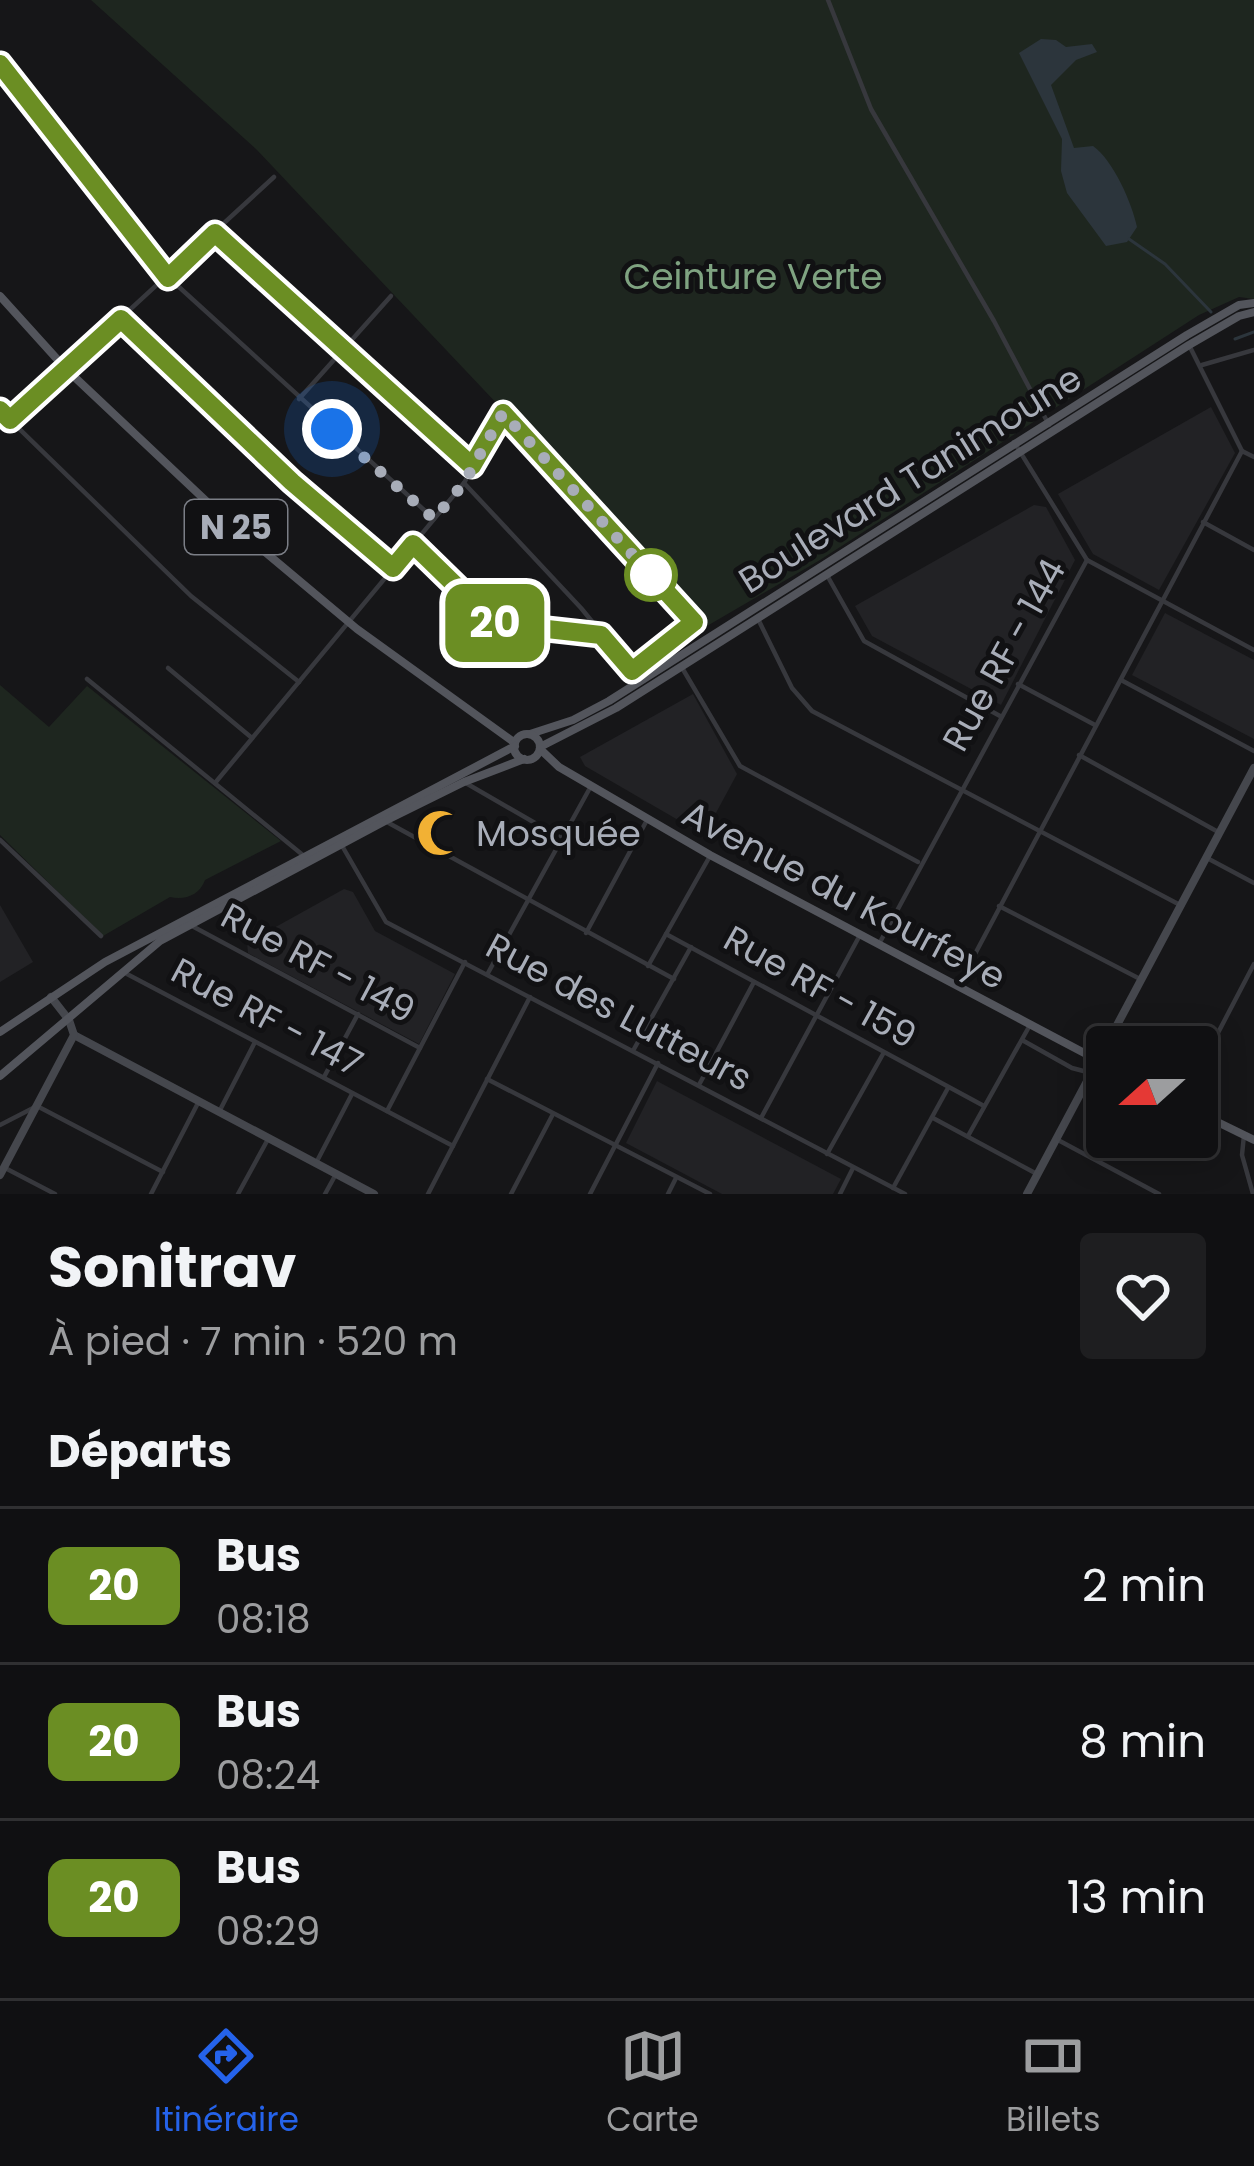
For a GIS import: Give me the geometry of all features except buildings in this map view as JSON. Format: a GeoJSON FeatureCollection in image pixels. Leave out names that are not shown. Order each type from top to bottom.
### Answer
{"type":"FeatureCollection","features":[{"type":"Feature","properties":{"kind":"main road","name":"N 25"},"geometry":{"type":"LineString","coordinates":[[0,296],[66,369],[194,491],[349,622],[498,728]]}},
{"type":"Feature","properties":{"kind":"main road","name":"Boulevard Tanimoune"},"geometry":{"type":"LineString","coordinates":[[1050,428],[1222,314],[1254,303]]}},
{"type":"Feature","properties":{"kind":"main road","name":"Boulevard Tanimoune"},"geometry":{"type":"LineString","coordinates":[[528,734],[574,720],[641,682],[1017,446],[1239,316],[1254,312]]}},
{"type":"Feature","properties":{"kind":"main road","name":"Boulevard Tanimoune"},"geometry":{"type":"LineString","coordinates":[[540,748],[616,708],[1017,446]]}},
{"type":"Feature","properties":{"kind":"main road"},"geometry":{"type":"LineString","coordinates":[[498,728],[528,734]]}},
{"type":"Feature","properties":{"kind":"main road"},"geometry":{"type":"LineString","coordinates":[[498,728],[528,759]]}},
{"type":"Feature","properties":{"kind":"main road"},"geometry":{"type":"LineString","coordinates":[[483,763],[499,745],[498,728]]}},
{"type":"Feature","properties":{"kind":"main road"},"geometry":{"type":"LineString","coordinates":[[0,1032],[105,962],[483,763],[528,734]]}},
{"type":"Feature","properties":{"kind":"main road","name":"Avenue du Kourfeye"},"geometry":{"type":"LineString","coordinates":[[528,734],[560,766],[647,820],[1086,1054]]}},
{"type":"Feature","properties":{"kind":"main road"},"geometry":{"type":"LineString","coordinates":[[0,1076],[151,947],[341,844],[464,782],[528,759],[540,748]]}},
{"type":"Feature","properties":{"kind":"main road","name":"Avenue du Kourfeye"},"geometry":{"type":"LineString","coordinates":[[528,759],[560,766]]}},
{"type":"Feature","properties":{"kind":"main road"},"geometry":{"type":"LineString","coordinates":[[1218,1122],[1254,1140]]}},
{"type":"Feature","properties":{"kind":"street"},"geometry":{"type":"LineString","coordinates":[[828,0],[878,124],[994,320],[1050,428]]}},
{"type":"Feature","properties":{"kind":"street"},"geometry":{"type":"LineString","coordinates":[[0,64],[168,278],[434,519]]}},
{"type":"Feature","properties":{"kind":"street"},"geometry":{"type":"LineString","coordinates":[[10,420],[274,177]]}},
{"type":"Feature","properties":{"kind":"street"},"geometry":{"type":"LineString","coordinates":[[215,233],[472,466]]}},
{"type":"Feature","properties":{"kind":"street"},"geometry":{"type":"LineString","coordinates":[[299,399],[392,296]]}},
{"type":"Feature","properties":{"kind":"street"},"geometry":{"type":"LineString","coordinates":[[121,319],[292,482],[393,568]]}},
{"type":"Feature","properties":{"kind":"street"},"geometry":{"type":"LineString","coordinates":[[1190,345],[1242,451],[1254,458]]}},
{"type":"Feature","properties":{"kind":"street"},"geometry":{"type":"LineString","coordinates":[[1199,366],[1254,350]]}},
{"type":"Feature","properties":{"kind":"street"},"geometry":{"type":"LineString","coordinates":[[0,410],[191,596],[298,682]]}},
{"type":"Feature","properties":{"kind":"street"},"geometry":{"type":"LineString","coordinates":[[215,783],[464,483],[503,413],[694,622],[632,671]]}},
{"type":"Feature","properties":{"kind":"street"},"geometry":{"type":"LineString","coordinates":[[1017,446],[1087,560]]}},
{"type":"Feature","properties":{"kind":"street"},"geometry":{"type":"LineString","coordinates":[[958,986],[1242,451]]}},
{"type":"Feature","properties":{"kind":"street"},"geometry":{"type":"LineString","coordinates":[[464,483],[581,608],[641,682]]}},
{"type":"Feature","properties":{"kind":"street"},"geometry":{"type":"LineString","coordinates":[[1203,522],[1254,550]]}},
{"type":"Feature","properties":{"kind":"street"},"geometry":{"type":"LineString","coordinates":[[413,544],[494,623],[601,635]]}},
{"type":"Feature","properties":{"kind":"street","name":"Rue RF - 144"},"geometry":{"type":"LineString","coordinates":[[879,944],[1087,560],[1254,650]]}},
{"type":"Feature","properties":{"kind":"street"},"geometry":{"type":"LineString","coordinates":[[826,574],[864,641],[1000,716]]}},
{"type":"Feature","properties":{"kind":"street"},"geometry":{"type":"LineString","coordinates":[[757,617],[793,688],[812,711],[1182,906]]}},
{"type":"Feature","properties":{"kind":"street"},"geometry":{"type":"LineString","coordinates":[[681,666],[740,766],[920,864]]}},
{"type":"Feature","properties":{"kind":"street"},"geometry":{"type":"LineString","coordinates":[[168,668],[252,738]]}},
{"type":"Feature","properties":{"kind":"street"},"geometry":{"type":"LineString","coordinates":[[87,679],[304,856]]}},
{"type":"Feature","properties":{"kind":"street"},"geometry":{"type":"LineString","coordinates":[[1119,679],[1254,751]]}},
{"type":"Feature","properties":{"kind":"street"},"geometry":{"type":"LineString","coordinates":[[1018,684],[1095,725]]}},
{"type":"Feature","properties":{"kind":"street"},"geometry":{"type":"LineString","coordinates":[[1079,754],[1220,833]]}},
{"type":"Feature","properties":{"kind":"street"},"geometry":{"type":"LineString","coordinates":[[1120,1026],[1254,768]]}},
{"type":"Feature","properties":{"kind":"street"},"geometry":{"type":"LineString","coordinates":[[464,782],[561,838]]}},
{"type":"Feature","properties":{"kind":"street"},"geometry":{"type":"LineString","coordinates":[[488,973],[591,786]]}},
{"type":"Feature","properties":{"kind":"street"},"geometry":{"type":"LineString","coordinates":[[586,933],[647,820]]}},
{"type":"Feature","properties":{"kind":"street"},"geometry":{"type":"LineString","coordinates":[[386,821],[674,979]]}},
{"type":"Feature","properties":{"kind":"street"},"geometry":{"type":"LineString","coordinates":[[0,840],[101,936]]}},
{"type":"Feature","properties":{"kind":"street","name":"Rue des Lutteurs"},"geometry":{"type":"LineString","coordinates":[[341,844],[382,918],[905,1194]]}},
{"type":"Feature","properties":{"kind":"street"},"geometry":{"type":"LineString","coordinates":[[648,966],[710,855]]}},
{"type":"Feature","properties":{"kind":"street"},"geometry":{"type":"LineString","coordinates":[[1207,858],[1254,884]]}},
{"type":"Feature","properties":{"kind":"street"},"geometry":{"type":"LineString","coordinates":[[999,906],[1142,980]]}},
{"type":"Feature","properties":{"kind":"street","name":"Rue RF - 149"},"geometry":{"type":"LineString","coordinates":[[190,925],[420,1048]]}},
{"type":"Feature","properties":{"kind":"street","name":"Rue RF - 159"},"geometry":{"type":"LineString","coordinates":[[666,934],[984,1106]]}},
{"type":"Feature","properties":{"kind":"street"},"geometry":{"type":"LineString","coordinates":[[761,1118],[860,935]]}},
{"type":"Feature","properties":{"kind":"street"},"geometry":{"type":"LineString","coordinates":[[634,1049],[692,947]]}},
{"type":"Feature","properties":{"kind":"street"},"geometry":{"type":"LineString","coordinates":[[387,1111],[465,961]]}},
{"type":"Feature","properties":{"kind":"street"},"geometry":{"type":"LineString","coordinates":[[1218,1033],[1254,964]]}},
{"type":"Feature","properties":{"kind":"street","name":"Rue RF - 147"},"geometry":{"type":"LineString","coordinates":[[122,970],[453,1146]]}},
{"type":"Feature","properties":{"kind":"street"},"geometry":{"type":"LineString","coordinates":[[699,1085],[754,982]]}},
{"type":"Feature","properties":{"kind":"street"},"geometry":{"type":"LineString","coordinates":[[50,996],[69,1020],[74,1035],[374,1194]]}},
{"type":"Feature","properties":{"kind":"street"},"geometry":{"type":"LineString","coordinates":[[428,1194],[531,996]]}},
{"type":"Feature","properties":{"kind":"street"},"geometry":{"type":"LineString","coordinates":[[324,1077],[358,1014]]}},
{"type":"Feature","properties":{"kind":"street"},"geometry":{"type":"LineString","coordinates":[[968,1136],[1030,1024]]}},
{"type":"Feature","properties":{"kind":"street"},"geometry":{"type":"LineString","coordinates":[[55,1194],[2,1171],[74,1035]]}},
{"type":"Feature","properties":{"kind":"street"},"geometry":{"type":"LineString","coordinates":[[1022,1040],[1086,1072]]}},
{"type":"Feature","properties":{"kind":"street"},"geometry":{"type":"LineString","coordinates":[[219,1112],[256,1041]]}},
{"type":"Feature","properties":{"kind":"street"},"geometry":{"type":"LineString","coordinates":[[826,1154],[884,1054]]}},
{"type":"Feature","properties":{"kind":"street"},"geometry":{"type":"LineString","coordinates":[[590,1194],[658,1063]]}},
{"type":"Feature","properties":{"kind":"street"},"geometry":{"type":"LineString","coordinates":[[487,1079],[710,1194]]}},
{"type":"Feature","properties":{"kind":"street"},"geometry":{"type":"LineString","coordinates":[[1027,1194],[1086,1082]]}},
{"type":"Feature","properties":{"kind":"street"},"geometry":{"type":"LineString","coordinates":[[892,1188],[948,1088]]}},
{"type":"Feature","properties":{"kind":"street"},"geometry":{"type":"LineString","coordinates":[[316,1163],[352,1092]]}},
{"type":"Feature","properties":{"kind":"street"},"geometry":{"type":"LineString","coordinates":[[151,1194],[199,1101]]}},
{"type":"Feature","properties":{"kind":"street"},"geometry":{"type":"LineString","coordinates":[[0,1125],[37,1106]]}},
{"type":"Feature","properties":{"kind":"street"},"geometry":{"type":"LineString","coordinates":[[37,1106],[163,1172]]}},
{"type":"Feature","properties":{"kind":"street"},"geometry":{"type":"LineString","coordinates":[[511,1194],[554,1112]]}},
{"type":"Feature","properties":{"kind":"street"},"geometry":{"type":"LineString","coordinates":[[933,1118],[1037,1174]]}},
{"type":"Feature","properties":{"kind":"street"},"geometry":{"type":"LineString","coordinates":[[1244,1135],[1242,1155],[1253,1194]]}},
{"type":"Feature","properties":{"kind":"street"},"geometry":{"type":"LineString","coordinates":[[238,1194],[268,1138]]}},
{"type":"Feature","properties":{"kind":"street"},"geometry":{"type":"LineString","coordinates":[[1056,1139],[1159,1194]]}},
{"type":"Feature","properties":{"kind":"street"},"geometry":{"type":"LineString","coordinates":[[841,1194],[854,1168]]}},
{"type":"Feature","properties":{"kind":"street"},"geometry":{"type":"LineString","coordinates":[[325,1194],[336,1174]]}},
{"type":"Feature","properties":{"kind":"street"},"geometry":{"type":"LineString","coordinates":[[668,1194],[676,1176]]}},
{"type":"Feature","properties":{"kind":"shaded area"},"geometry":{"type":"Polygon","coordinates":[[[1041,39],[1056,40],[1066,47],[1092,44],[1097,52],[1076,60],[1051,85],[1074,148],[1093,146],[1121,183],[1137,227],[1127,242],[1106,246],[1067,193],[1061,171],[1062,139],[1019,53],[1041,39]]]}},
{"type":"Feature","properties":{"kind":"shaded area"},"geometry":{"type":"Polygon","coordinates":[[[1211,407],[1235,453],[1159,590],[1093,554],[1058,494],[1211,407]]]}},
{"type":"Feature","properties":{"kind":"shaded area"},"geometry":{"type":"Polygon","coordinates":[[[1034,505],[1046,507],[1075,560],[1001,705],[872,636],[855,606],[1034,505]]]}},
{"type":"Feature","properties":{"kind":"shaded area"},"geometry":{"type":"Polygon","coordinates":[[[1165,613],[1254,660],[1254,739],[1132,675],[1165,613]]]}},
{"type":"Feature","properties":{"kind":"shaded area"},"geometry":{"type":"Polygon","coordinates":[[[693,694],[737,774],[704,835],[585,766],[580,757],[693,694]]]}},
{"type":"Feature","properties":{"kind":"shaded area"},"geometry":{"type":"Polygon","coordinates":[[[344,889],[353,892],[375,931],[455,974],[419,1044],[248,953],[247,943],[344,889]]]}},
{"type":"Feature","properties":{"kind":"shaded area"},"geometry":{"type":"Polygon","coordinates":[[[0,905],[33,962],[0,982],[0,905]]]}},
{"type":"Feature","properties":{"kind":"shaded area"},"geometry":{"type":"Polygon","coordinates":[[[657,1081],[841,1179],[833,1194],[722,1194],[626,1143],[657,1081]]]}},
{"type":"Feature","properties":{"kind":"green space","name":"Ceinture Verte"},"geometry":{"type":"Polygon","coordinates":[[[91,0],[1254,0],[1254,299],[1239,297],[1199,315],[820,560],[707,626],[257,150],[91,0]]]}},
{"type":"Feature","properties":{"kind":"green space"},"geometry":{"type":"Polygon","coordinates":[[[0,685],[49,727],[87,686],[281,841],[205,880],[191,896],[170,897],[103,936],[0,835],[0,685]]]}},
{"type":"Feature","properties":{"kind":"waterway"},"geometry":{"type":"LineString","coordinates":[[1129,239],[1165,264],[1211,312]]}},
{"type":"Feature","properties":{"kind":"waterway"},"geometry":{"type":"LineString","coordinates":[[1235,339],[1254,332]]}},
{"type":"Feature","properties":{"kind":"bus line","name":"20"},"geometry":{"type":"LineString","coordinates":[[0,64],[168,278],[215,233],[472,466],[503,413],[694,622],[632,671],[601,635],[494,623],[413,544],[393,568],[292,482],[121,319],[10,420],[0,410]]}},
{"type":"Feature","properties":{"kind":"place","name":"Mosquée"},"geometry":{"type":"Point","coordinates":[440,833]}},
{"type":"Feature","properties":{"kind":"route"},"geometry":{"type":"LineString","coordinates":[[332,429],[434,519],[464,483],[503,413],[661,586],[651,575]]}}]}
